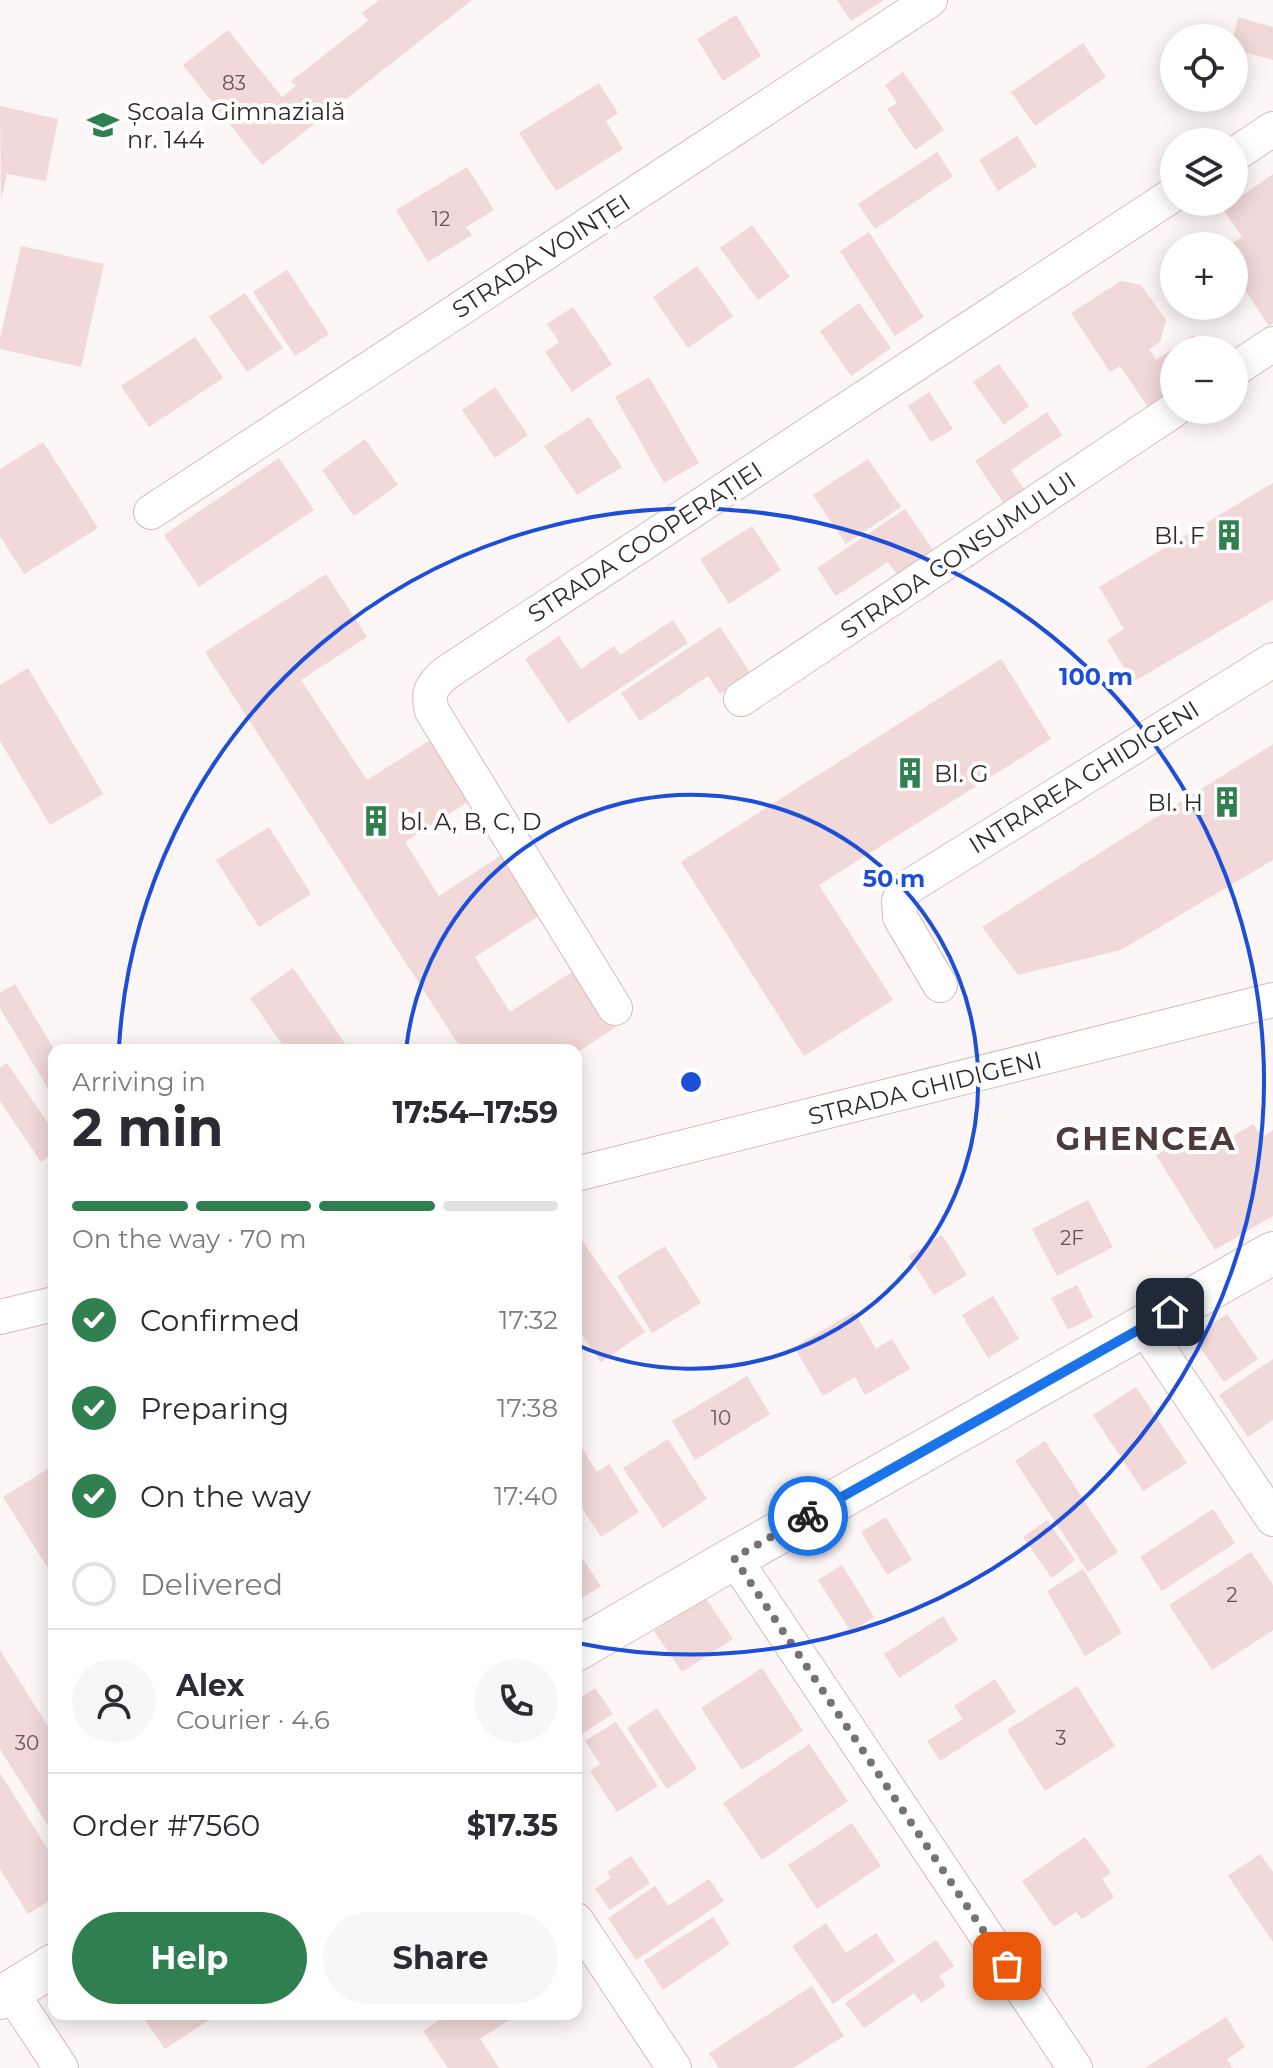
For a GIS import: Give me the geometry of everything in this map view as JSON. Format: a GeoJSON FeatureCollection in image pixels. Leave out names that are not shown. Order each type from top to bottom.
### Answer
{"type":"FeatureCollection","features":[{"type":"Feature","properties":{"kind":"street","name":"STRADA VOINȚEI"},"geometry":{"type":"LineString","coordinates":[[151,512],[930,0]]}},
{"type":"Feature","properties":{"kind":"street"},"geometry":{"type":"LineString","coordinates":[[1248,146],[1273,129]]}},
{"type":"Feature","properties":{"kind":"street","name":"STRADA COOPERAȚIEI"},"geometry":{"type":"LineString","coordinates":[[615,1008],[432,711],[428,696],[432,685],[459,664],[1160,203]]}},
{"type":"Feature","properties":{"kind":"street"},"geometry":{"type":"LineString","coordinates":[[1248,361],[1273,344]]}},
{"type":"Feature","properties":{"kind":"street","name":"STRADA CONSUMULUI"},"geometry":{"type":"LineString","coordinates":[[741,699],[1160,419]]}},
{"type":"Feature","properties":{"kind":"street","name":"INTRAREA GHIDIGENI"},"geometry":{"type":"LineString","coordinates":[[940,985],[900,917],[899,901],[907,888],[1273,660]]}},
{"type":"Feature","properties":{"kind":"street","name":"STRADA GHIDIGENI"},"geometry":{"type":"LineString","coordinates":[[582,1173],[1273,1000]]}},
{"type":"Feature","properties":{"kind":"street"},"geometry":{"type":"LineString","coordinates":[[582,1647],[1273,1253]]}},
{"type":"Feature","properties":{"kind":"street"},"geometry":{"type":"LineString","coordinates":[[0,1317],[48,1305]]}},
{"type":"Feature","properties":{"kind":"street"},"geometry":{"type":"LineString","coordinates":[[1144,1327],[1273,1519]]}},
{"type":"Feature","properties":{"kind":"street"},"geometry":{"type":"LineString","coordinates":[[734,1558],[1075,2068]]}},
{"type":"Feature","properties":{"kind":"street"},"geometry":{"type":"LineString","coordinates":[[582,1929],[674,2068]]}},
{"type":"Feature","properties":{"kind":"street"},"geometry":{"type":"LineString","coordinates":[[48,1969],[5,1995],[61,2068]]}},
{"type":"Feature","properties":{"kind":"building"},"geometry":{"type":"Polygon","coordinates":[[[379,0],[472,0],[262,165],[183,65],[228,30],[282,97],[296,86],[291,81],[368,21],[362,13],[379,0]]]}},
{"type":"Feature","properties":{"kind":"building"},"geometry":{"type":"Polygon","coordinates":[[[837,0],[884,0],[851,21],[837,0]]]}},
{"type":"Feature","properties":{"kind":"building"},"geometry":{"type":"Polygon","coordinates":[[[736,15],[761,56],[723,81],[697,39],[736,15]]]}},
{"type":"Feature","properties":{"kind":"building"},"geometry":{"type":"Polygon","coordinates":[[[1238,17],[1273,27],[1273,60],[1248,53],[1248,24],[1236,24],[1238,17]]]}},
{"type":"Feature","properties":{"kind":"building"},"geometry":{"type":"Polygon","coordinates":[[[1083,43],[1106,77],[1035,126],[1011,92],[1083,43]]]}},
{"type":"Feature","properties":{"kind":"building"},"geometry":{"type":"Polygon","coordinates":[[[903,72],[944,130],[915,150],[887,109],[897,103],[885,85],[903,72]]]}},
{"type":"Feature","properties":{"kind":"building"},"geometry":{"type":"Polygon","coordinates":[[[599,83],[618,113],[606,121],[623,149],[556,191],[519,133],[599,83]]]}},
{"type":"Feature","properties":{"kind":"building"},"geometry":{"type":"Polygon","coordinates":[[[0,106],[58,119],[46,181],[7,174],[1,200],[0,106]]]}},
{"type":"Feature","properties":{"kind":"building"},"geometry":{"type":"Polygon","coordinates":[[[1017,136],[1037,166],[998,191],[979,160],[1017,136]]]}},
{"type":"Feature","properties":{"kind":"building"},"geometry":{"type":"Polygon","coordinates":[[[937,152],[953,176],[875,229],[858,204],[937,152]]]}},
{"type":"Feature","properties":{"kind":"building"},"geometry":{"type":"Polygon","coordinates":[[[467,167],[494,210],[466,227],[472,235],[428,262],[396,210],[467,167]]]}},
{"type":"Feature","properties":{"kind":"building"},"geometry":{"type":"Polygon","coordinates":[[[1273,174],[1273,323],[1269,326],[1248,295],[1248,232],[1239,232],[1228,216],[1248,216],[1248,192],[1273,174]]]}},
{"type":"Feature","properties":{"kind":"building"},"geometry":{"type":"Polygon","coordinates":[[[752,225],[790,277],[758,300],[720,248],[752,225]]]}},
{"type":"Feature","properties":{"kind":"building"},"geometry":{"type":"Polygon","coordinates":[[[869,232],[924,317],[895,336],[840,251],[869,232]]]}},
{"type":"Feature","properties":{"kind":"building"},"geometry":{"type":"Polygon","coordinates":[[[21,246],[104,264],[81,367],[0,349],[21,246]]]}},
{"type":"Feature","properties":{"kind":"building"},"geometry":{"type":"Polygon","coordinates":[[[697,266],[733,316],[688,348],[653,297],[697,266]]]}},
{"type":"Feature","properties":{"kind":"building"},"geometry":{"type":"Polygon","coordinates":[[[287,270],[329,334],[295,356],[253,292],[287,270]]]}},
{"type":"Feature","properties":{"kind":"building"},"geometry":{"type":"Polygon","coordinates":[[[1121,281],[1141,285],[1160,312],[1160,320],[1166,320],[1160,342],[1149,349],[1156,360],[1160,357],[1160,403],[1150,410],[1120,366],[1110,372],[1071,313],[1121,281]]]}},
{"type":"Feature","properties":{"kind":"building"},"geometry":{"type":"Polygon","coordinates":[[[245,293],[283,348],[247,372],[209,317],[245,293]]]}},
{"type":"Feature","properties":{"kind":"building"},"geometry":{"type":"Polygon","coordinates":[[[859,303],[891,348],[851,376],[820,331],[859,303]]]}},
{"type":"Feature","properties":{"kind":"building"},"geometry":{"type":"Polygon","coordinates":[[[573,307],[612,364],[572,392],[545,352],[559,342],[547,324],[573,307]]]}},
{"type":"Feature","properties":{"kind":"building"},"geometry":{"type":"Polygon","coordinates":[[[195,337],[223,378],[149,427],[121,386],[195,337]]]}},
{"type":"Feature","properties":{"kind":"building"},"geometry":{"type":"Polygon","coordinates":[[[999,364],[1029,406],[1004,425],[973,382],[999,364]]]}},
{"type":"Feature","properties":{"kind":"building"},"geometry":{"type":"Polygon","coordinates":[[[649,377],[699,463],[664,483],[615,397],[649,377]]]}},
{"type":"Feature","properties":{"kind":"building"},"geometry":{"type":"Polygon","coordinates":[[[495,387],[528,435],[495,458],[462,410],[495,387]]]}},
{"type":"Feature","properties":{"kind":"building"},"geometry":{"type":"Polygon","coordinates":[[[929,392],[953,429],[931,442],[908,406],[929,392]]]}},
{"type":"Feature","properties":{"kind":"building"},"geometry":{"type":"Polygon","coordinates":[[[1047,412],[1062,435],[1011,470],[1027,493],[1007,508],[975,461],[1047,412]]]}},
{"type":"Feature","properties":{"kind":"building"},"geometry":{"type":"Polygon","coordinates":[[[589,417],[622,467],[577,495],[544,446],[589,417]]]}},
{"type":"Feature","properties":{"kind":"building"},"geometry":{"type":"Polygon","coordinates":[[[365,439],[398,485],[354,516],[322,470],[365,439]]]}},
{"type":"Feature","properties":{"kind":"building"},"geometry":{"type":"Polygon","coordinates":[[[43,442],[98,528],[24,574],[0,536],[0,469],[43,442]]]}},
{"type":"Feature","properties":{"kind":"building"},"geometry":{"type":"Polygon","coordinates":[[[279,458],[314,510],[199,587],[164,535],[279,458]]]}},
{"type":"Feature","properties":{"kind":"building"},"geometry":{"type":"Polygon","coordinates":[[[868,459],[901,507],[846,544],[813,495],[868,459]]]}},
{"type":"Feature","properties":{"kind":"building","name":"Bl. F"},"geometry":{"type":"Polygon","coordinates":[[[1273,483],[1273,600],[1133,682],[1107,640],[1124,629],[1099,587],[1273,483]]]}},
{"type":"Feature","properties":{"kind":"building"},"geometry":{"type":"Polygon","coordinates":[[[905,509],[936,555],[900,579],[888,562],[836,596],[817,568],[905,509]]]}},
{"type":"Feature","properties":{"kind":"building"},"geometry":{"type":"Polygon","coordinates":[[[752,526],[781,570],[729,604],[700,559],[752,526]]]}},
{"type":"Feature","properties":{"kind":"building","name":"bl. A, B, C, D"},"geometry":{"type":"Polygon","coordinates":[[[326,574],[367,637],[301,680],[367,780],[432,739],[471,800],[405,842],[439,896],[503,854],[542,914],[475,957],[510,1012],[578,968],[616,1027],[582,1049],[582,1044],[458,1044],[205,652],[326,574]]]}},
{"type":"Feature","properties":{"kind":"building"},"geometry":{"type":"Polygon","coordinates":[[[673,620],[688,643],[568,723],[525,659],[559,636],[581,669],[614,646],[620,655],[673,620]]]}},
{"type":"Feature","properties":{"kind":"building"},"geometry":{"type":"Polygon","coordinates":[[[720,627],[751,674],[720,694],[708,676],[640,721],[621,693],[720,627]]]}},
{"type":"Feature","properties":{"kind":"building"},"geometry":{"type":"Polygon","coordinates":[[[1001,659],[1051,739],[819,885],[893,1000],[804,1056],[681,862],[1001,659]]]}},
{"type":"Feature","properties":{"kind":"building"},"geometry":{"type":"Polygon","coordinates":[[[28,668],[103,794],[50,825],[0,741],[0,685],[28,668]]]}},
{"type":"Feature","properties":{"kind":"building","name":"Bl. H"},"geometry":{"type":"Polygon","coordinates":[[[1273,744],[1273,860],[1121,950],[1018,975],[982,927],[1273,744]]]}},
{"type":"Feature","properties":{"kind":"building"},"geometry":{"type":"Polygon","coordinates":[[[269,827],[311,894],[259,927],[216,860],[269,827]]]}},
{"type":"Feature","properties":{"kind":"building"},"geometry":{"type":"Polygon","coordinates":[[[293,968],[345,1044],[282,1044],[250,998],[293,968]]]}},
{"type":"Feature","properties":{"kind":"building"},"geometry":{"type":"Polygon","coordinates":[[[15,984],[51,1044],[48,1044],[48,1089],[0,1008],[0,993],[15,984]]]}},
{"type":"Feature","properties":{"kind":"building"},"geometry":{"type":"Polygon","coordinates":[[[7,1063],[48,1123],[48,1157],[41,1162],[0,1101],[0,1068],[7,1063]]]}},
{"type":"Feature","properties":{"kind":"building"},"geometry":{"type":"Polygon","coordinates":[[[1253,1124],[1262,1137],[1273,1130],[1273,1216],[1215,1250],[1156,1155],[1206,1128],[1217,1146],[1253,1124]]]}},
{"type":"Feature","properties":{"kind":"building"},"geometry":{"type":"Polygon","coordinates":[[[1088,1200],[1113,1247],[1057,1276],[1032,1229],[1088,1200]]]}},
{"type":"Feature","properties":{"kind":"building"},"geometry":{"type":"Polygon","coordinates":[[[942,1235],[967,1275],[934,1295],[909,1256],[942,1235]]]}},
{"type":"Feature","properties":{"kind":"building"},"geometry":{"type":"Polygon","coordinates":[[[582,1240],[645,1332],[601,1362],[582,1335],[582,1240]]]}},
{"type":"Feature","properties":{"kind":"building"},"geometry":{"type":"Polygon","coordinates":[[[665,1246],[701,1303],[652,1333],[617,1276],[665,1246]]]}},
{"type":"Feature","properties":{"kind":"building"},"geometry":{"type":"Polygon","coordinates":[[[1077,1285],[1093,1317],[1068,1330],[1051,1298],[1077,1285]]]}},
{"type":"Feature","properties":{"kind":"building"},"geometry":{"type":"Polygon","coordinates":[[[993,1296],[1019,1339],[988,1358],[962,1315],[993,1296]]]}},
{"type":"Feature","properties":{"kind":"building"},"geometry":{"type":"Polygon","coordinates":[[[854,1312],[876,1349],[892,1339],[910,1369],[865,1395],[855,1377],[823,1396],[794,1347],[854,1312]]]}},
{"type":"Feature","properties":{"kind":"building"},"geometry":{"type":"Polygon","coordinates":[[[1227,1314],[1258,1359],[1224,1382],[1193,1337],[1227,1314]]]}},
{"type":"Feature","properties":{"kind":"building"},"geometry":{"type":"Polygon","coordinates":[[[1273,1359],[1273,1420],[1248,1437],[1219,1395],[1273,1359]]]}},
{"type":"Feature","properties":{"kind":"building"},"geometry":{"type":"Polygon","coordinates":[[[747,1376],[770,1414],[695,1460],[672,1421],[747,1376]]]}},
{"type":"Feature","properties":{"kind":"building"},"geometry":{"type":"Polygon","coordinates":[[[1136,1387],[1187,1463],[1143,1491],[1093,1415],[1136,1387]]]}},
{"type":"Feature","properties":{"kind":"building"},"geometry":{"type":"Polygon","coordinates":[[[668,1439],[707,1499],[663,1528],[623,1468],[668,1439]]]}},
{"type":"Feature","properties":{"kind":"building"},"geometry":{"type":"Polygon","coordinates":[[[1045,1441],[1118,1552],[1088,1572],[1015,1461],[1045,1441]]]}},
{"type":"Feature","properties":{"kind":"building"},"geometry":{"type":"Polygon","coordinates":[[[582,1448],[597,1472],[609,1464],[639,1512],[601,1537],[582,1508],[582,1448]]]}},
{"type":"Feature","properties":{"kind":"building"},"geometry":{"type":"Polygon","coordinates":[[[48,1469],[48,1568],[3,1497],[48,1469]]]}},
{"type":"Feature","properties":{"kind":"building"},"geometry":{"type":"Polygon","coordinates":[[[1213,1509],[1235,1543],[1162,1591],[1140,1557],[1213,1509]]]}},
{"type":"Feature","properties":{"kind":"building"},"geometry":{"type":"Polygon","coordinates":[[[886,1517],[912,1560],[887,1575],[861,1532],[886,1517]]]}},
{"type":"Feature","properties":{"kind":"building"},"geometry":{"type":"Polygon","coordinates":[[[1047,1520],[1075,1560],[1052,1578],[1023,1537],[1047,1520]]]}},
{"type":"Feature","properties":{"kind":"building"},"geometry":{"type":"Polygon","coordinates":[[[1251,1552],[1273,1585],[1273,1630],[1212,1670],[1169,1605],[1251,1552]]]}},
{"type":"Feature","properties":{"kind":"building"},"geometry":{"type":"Polygon","coordinates":[[[582,1558],[601,1586],[582,1598],[582,1558]]]}},
{"type":"Feature","properties":{"kind":"building"},"geometry":{"type":"Polygon","coordinates":[[[842,1565],[874,1617],[851,1632],[818,1580],[842,1565]]]}},
{"type":"Feature","properties":{"kind":"building"},"geometry":{"type":"Polygon","coordinates":[[[1083,1569],[1122,1633],[1085,1656],[1047,1591],[1083,1569]]]}},
{"type":"Feature","properties":{"kind":"building"},"geometry":{"type":"Polygon","coordinates":[[[705,1597],[733,1639],[682,1672],[654,1631],[705,1597]]]}},
{"type":"Feature","properties":{"kind":"building"},"geometry":{"type":"Polygon","coordinates":[[[943,1616],[958,1640],[899,1678],[884,1654],[943,1616]]]}},
{"type":"Feature","properties":{"kind":"building"},"geometry":{"type":"Polygon","coordinates":[[[0,1650],[48,1726],[48,1825],[0,1749],[0,1650]]]}},
{"type":"Feature","properties":{"kind":"building"},"geometry":{"type":"Polygon","coordinates":[[[762,1668],[803,1731],[742,1770],[701,1708],[762,1668]]]}},
{"type":"Feature","properties":{"kind":"building"},"geometry":{"type":"Polygon","coordinates":[[[995,1679],[1016,1712],[940,1761],[927,1741],[963,1719],[954,1706],[995,1679]]]}},
{"type":"Feature","properties":{"kind":"building"},"geometry":{"type":"Polygon","coordinates":[[[1077,1686],[1115,1746],[1045,1791],[1007,1730],[1077,1686]]]}},
{"type":"Feature","properties":{"kind":"building"},"geometry":{"type":"Polygon","coordinates":[[[595,1688],[613,1714],[582,1734],[582,1697],[595,1688]]]}},
{"type":"Feature","properties":{"kind":"building"},"geometry":{"type":"Polygon","coordinates":[[[657,1708],[697,1769],[667,1789],[627,1728],[657,1708]]]}},
{"type":"Feature","properties":{"kind":"building"},"geometry":{"type":"Polygon","coordinates":[[[616,1722],[658,1786],[617,1812],[590,1771],[600,1764],[585,1741],[616,1722]]]}},
{"type":"Feature","properties":{"kind":"building"},"geometry":{"type":"Polygon","coordinates":[[[809,1744],[848,1801],[762,1860],[723,1803],[809,1744]]]}},
{"type":"Feature","properties":{"kind":"building"},"geometry":{"type":"Polygon","coordinates":[[[0,1773],[48,1849],[48,1902],[28,1914],[0,1869],[0,1773]]]}},
{"type":"Feature","properties":{"kind":"building"},"geometry":{"type":"Polygon","coordinates":[[[852,1823],[881,1866],[817,1909],[788,1865],[852,1823]]]}},
{"type":"Feature","properties":{"kind":"building"},"geometry":{"type":"Polygon","coordinates":[[[1085,1837],[1111,1873],[1102,1879],[1114,1897],[1082,1919],[1076,1912],[1054,1927],[1022,1881],[1085,1837]]]}},
{"type":"Feature","properties":{"kind":"building"},"geometry":{"type":"Polygon","coordinates":[[[1260,1854],[1273,1872],[1273,1942],[1228,1876],[1260,1854]]]}},
{"type":"Feature","properties":{"kind":"building"},"geometry":{"type":"Polygon","coordinates":[[[631,1856],[650,1883],[610,1910],[595,1889],[611,1878],[607,1872],[631,1856]]]}},
{"type":"Feature","properties":{"kind":"building"},"geometry":{"type":"Polygon","coordinates":[[[709,1879],[724,1901],[636,1960],[608,1918],[655,1886],[668,1906],[709,1879]]]}},
{"type":"Feature","properties":{"kind":"building"},"geometry":{"type":"Polygon","coordinates":[[[713,1917],[730,1944],[663,1990],[644,1961],[713,1917]]]}},
{"type":"Feature","properties":{"kind":"building"},"geometry":{"type":"Polygon","coordinates":[[[826,1923],[846,1953],[876,1933],[895,1961],[833,2004],[792,1946],[826,1923]]]}},
{"type":"Feature","properties":{"kind":"building"},"geometry":{"type":"Polygon","coordinates":[[[936,1940],[954,1966],[939,1976],[946,1986],[921,2003],[914,1993],[864,2028],[845,2003],[936,1940]]]}},
{"type":"Feature","properties":{"kind":"building"},"geometry":{"type":"Polygon","coordinates":[[[812,1986],[844,2036],[793,2068],[719,2068],[709,2053],[812,1986]]]}},
{"type":"Feature","properties":{"kind":"building"},"geometry":{"type":"Polygon","coordinates":[[[1226,2017],[1245,2047],[1227,2059],[1233,2068],[1145,2068],[1226,2017]]]}},
{"type":"Feature","properties":{"kind":"building"},"geometry":{"type":"Polygon","coordinates":[[[145,2020],[209,2020],[165,2049],[145,2020]]]}},
{"type":"Feature","properties":{"kind":"building"},"geometry":{"type":"Polygon","coordinates":[[[439,2020],[509,2020],[480,2039],[499,2068],[448,2068],[423,2031],[439,2020]]]}},
{"type":"Feature","properties":{"kind":"way so far"},"geometry":{"type":"LineString","coordinates":[[808,1516],[734,1558],[1007,1966]]}},
{"type":"Feature","properties":{"kind":"place","name":"Școala Gimnazială nr. 144"},"geometry":{"type":"Point","coordinates":[103,125]}},
{"type":"Feature","properties":{"kind":"place","name":"Bl. F"},"geometry":{"type":"Point","coordinates":[1229,535]}},
{"type":"Feature","properties":{"kind":"place","name":"Bl. G"},"geometry":{"type":"Point","coordinates":[910,773]}},
{"type":"Feature","properties":{"kind":"place","name":"Bl. H"},"geometry":{"type":"Point","coordinates":[1227,802]}},
{"type":"Feature","properties":{"kind":"place","name":"bl. A, B, C, D"},"geometry":{"type":"Point","coordinates":[376,821]}},
{"type":"Feature","properties":{"kind":"district","name":"GHENCEA"},"geometry":{"type":"Point","coordinates":[1146,1138]}},
{"type":"Feature","properties":{"kind":"route"},"geometry":{"type":"LineString","coordinates":[[808,1516],[1170,1312]]}}]}
